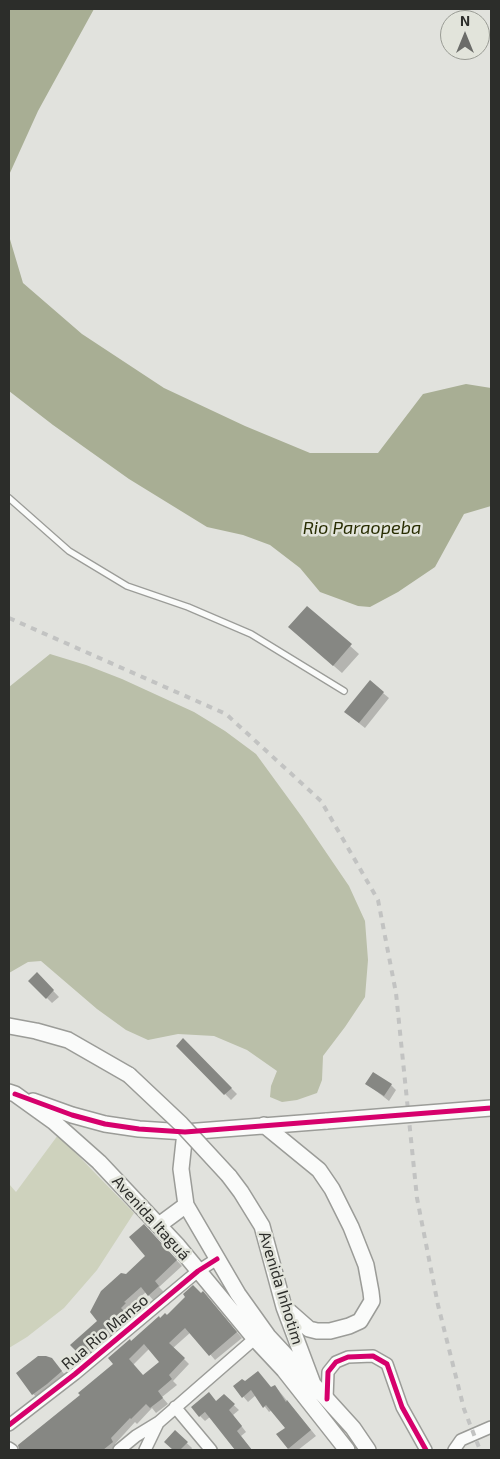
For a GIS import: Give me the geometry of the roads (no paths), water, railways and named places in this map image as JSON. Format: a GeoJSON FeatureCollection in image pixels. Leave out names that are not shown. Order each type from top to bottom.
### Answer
{"type":"FeatureCollection","features":[{"type":"Feature","properties":{"kind":"main road","name":"Avenida Inhotim"},"geometry":{"type":"LineString","coordinates":[[9,1026],[68,1040],[129,1075],[181,1124],[229,1176],[262,1226],[284,1307],[313,1384],[353,1428],[368,1450]]}},
{"type":"Feature","properties":{"kind":"main road"},"geometry":{"type":"LineString","coordinates":[[11,1092],[72,1116],[106,1124],[139,1129],[185,1132],[491,1108]]}},
{"type":"Feature","properties":{"kind":"main road","name":"Avenida Itaguá"},"geometry":{"type":"LineString","coordinates":[[11,1092],[54,1122],[99,1162],[159,1225],[198,1271],[259,1335],[347,1450]]}},
{"type":"Feature","properties":{"kind":"main road"},"geometry":{"type":"LineString","coordinates":[[264,1125],[319,1170],[332,1189],[351,1228],[366,1266],[372,1292],[372,1301],[360,1321],[330,1331],[309,1329],[284,1307]]}},
{"type":"Feature","properties":{"kind":"main road"},"geometry":{"type":"LineString","coordinates":[[185,1132],[181,1169],[186,1205],[238,1294],[259,1335],[313,1384]]}},
{"type":"Feature","properties":{"kind":"main road"},"geometry":{"type":"LineString","coordinates":[[159,1225],[186,1205]]}},
{"type":"Feature","properties":{"kind":"street","name":"Rua Rio Manso"},"geometry":{"type":"LineString","coordinates":[[9,1425],[75,1374],[198,1271],[217,1259]]}},
{"type":"Feature","properties":{"kind":"street"},"geometry":{"type":"LineString","coordinates":[[119,1450],[136,1436],[159,1422],[174,1406],[259,1335]]}},
{"type":"Feature","properties":{"kind":"street"},"geometry":{"type":"LineString","coordinates":[[327,1399],[328,1372],[336,1362],[348,1357],[372,1356],[388,1364],[402,1407],[426,1450]]}},
{"type":"Feature","properties":{"kind":"street"},"geometry":{"type":"LineString","coordinates":[[174,1406],[211,1450]]}},
{"type":"Feature","properties":{"kind":"street"},"geometry":{"type":"LineString","coordinates":[[145,1450],[159,1422]]}},
{"type":"Feature","properties":{"kind":"street"},"geometry":{"type":"LineString","coordinates":[[454,1450],[461,1440],[491,1427]]}},
{"type":"Feature","properties":{"kind":"lane"},"geometry":{"type":"LineString","coordinates":[[9,498],[69,551],[127,586],[188,608],[251,634],[344,691]]}},
{"type":"Feature","properties":{"kind":"water"},"geometry":{"type":"Polygon","coordinates":[[[94,9],[38,111],[9,175],[9,10],[94,9]]]}},
{"type":"Feature","properties":{"kind":"water","name":"Rio Paraopeba"},"geometry":{"type":"Polygon","coordinates":[[[9,236],[23,283],[82,334],[164,388],[245,426],[310,453],[378,453],[423,394],[466,384],[491,388],[491,506],[464,514],[435,567],[398,592],[370,607],[358,606],[320,592],[300,568],[270,545],[243,535],[207,527],[129,479],[9,391],[9,236]]]}},
{"type":"Feature","properties":{"kind":"railway"},"geometry":{"type":"LineString","coordinates":[[9,618],[226,714],[321,801],[378,900],[396,993],[417,1198],[438,1305],[464,1409],[480,1450]]}}]}
